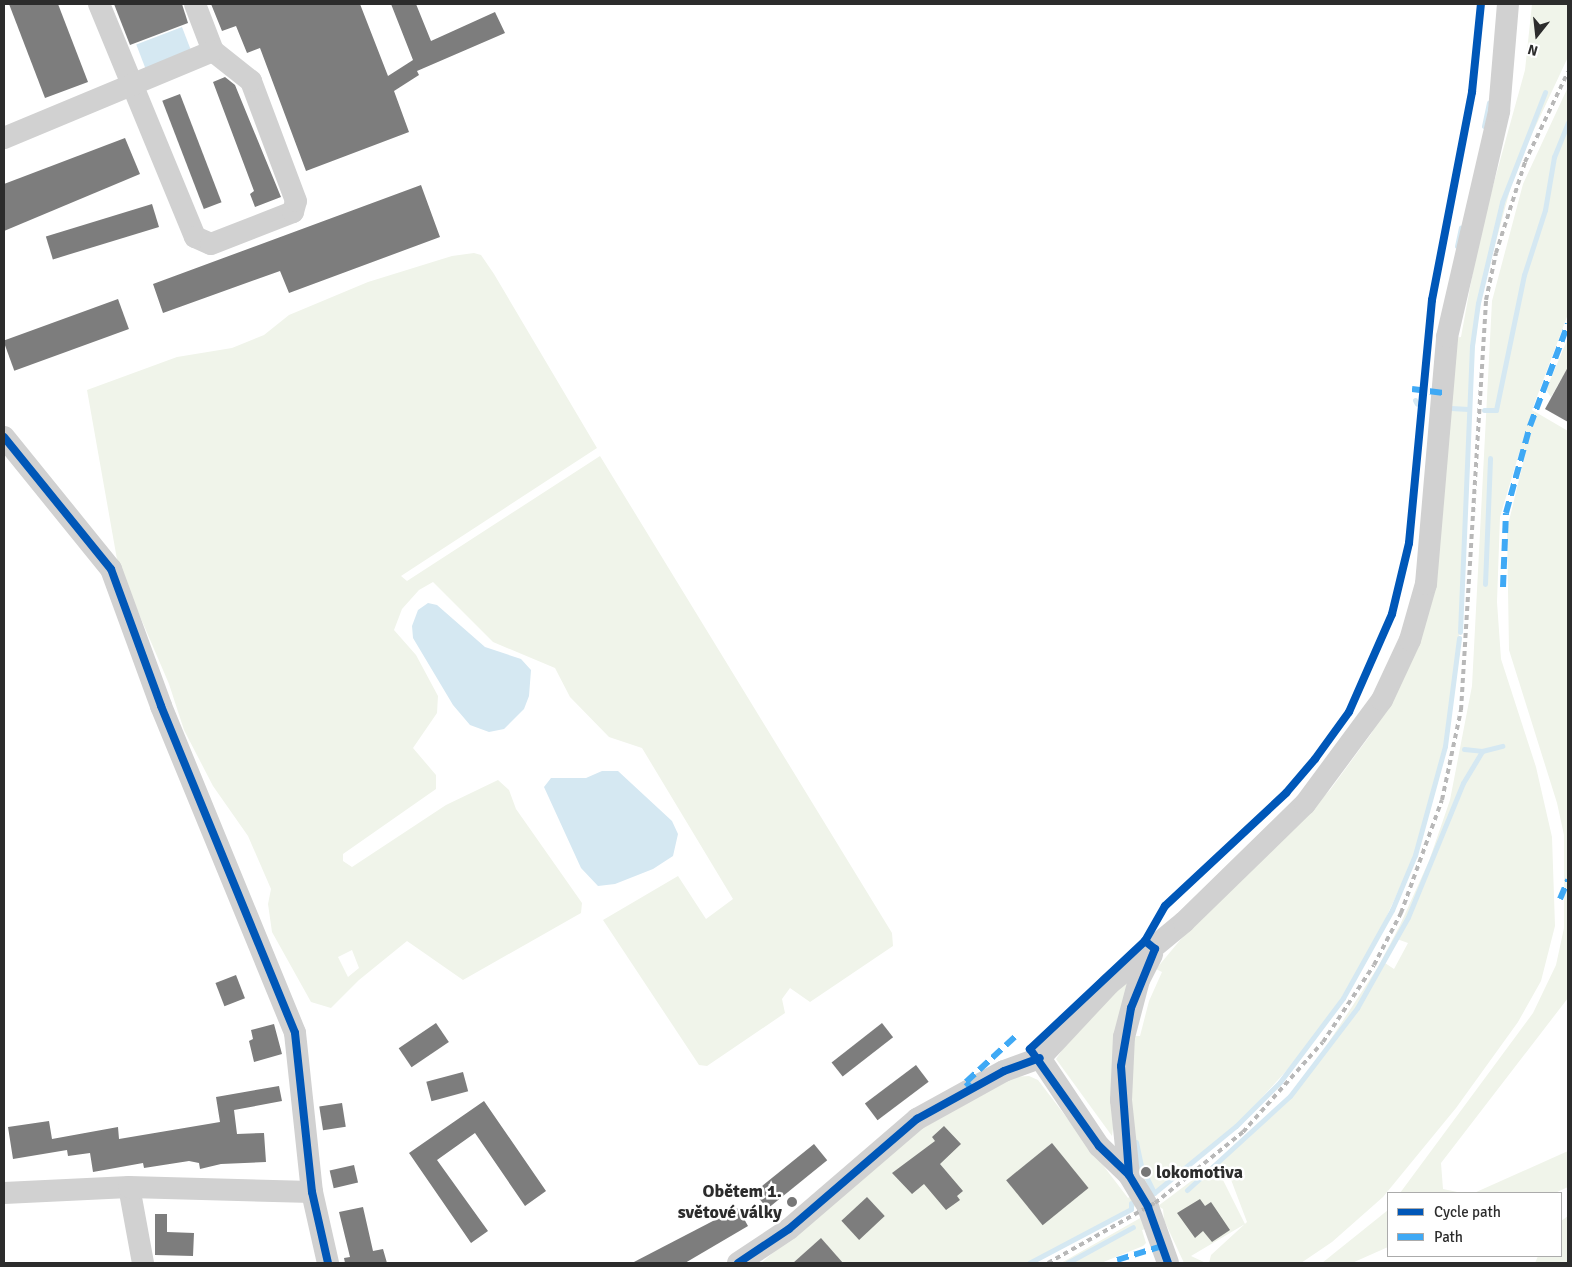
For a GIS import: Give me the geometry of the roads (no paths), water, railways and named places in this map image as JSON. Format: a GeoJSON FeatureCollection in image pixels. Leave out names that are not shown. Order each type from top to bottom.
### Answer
{"type":"FeatureCollection","features":[{"type":"Feature","properties":{"kind":"street"},"geometry":{"type":"LineString","coordinates":[[99,4],[195,237],[211,244],[292,212],[296,201],[251,80],[213,51],[196,4]]}},
{"type":"Feature","properties":{"kind":"street"},"geometry":{"type":"LineString","coordinates":[[738,1263],[789,1229],[918,1120],[1004,1071],[1040,1058],[1109,984],[1155,949],[1305,804],[1330,775],[1382,700],[1410,640],[1422,602],[1432,544],[1447,337],[1499,111],[1508,4]]}},
{"type":"Feature","properties":{"kind":"street"},"geometry":{"type":"LineString","coordinates":[[4,138],[213,51]]}},
{"type":"Feature","properties":{"kind":"street"},"geometry":{"type":"LineString","coordinates":[[4,437],[111,570],[161,706],[295,1033],[312,1192],[328,1263]]}},
{"type":"Feature","properties":{"kind":"street"},"geometry":{"type":"LineString","coordinates":[[1129,1175],[1121,1100],[1124,1037],[1139,980],[1155,949]]}},
{"type":"Feature","properties":{"kind":"street"},"geometry":{"type":"LineString","coordinates":[[1040,1058],[1099,1146],[1129,1175],[1148,1207],[1168,1263]]}},
{"type":"Feature","properties":{"kind":"street"},"geometry":{"type":"LineString","coordinates":[[4,1193],[130,1187],[312,1192]]}},
{"type":"Feature","properties":{"kind":"street"},"geometry":{"type":"LineString","coordinates":[[130,1187],[143,1263]]}},
{"type":"Feature","properties":{"kind":"water"},"geometry":{"type":"Polygon","coordinates":[[[182,27],[191,51],[146,69],[136,45],[182,27]]]}},
{"type":"Feature","properties":{"kind":"water"},"geometry":{"type":"Polygon","coordinates":[[[428,603],[437,605],[485,647],[521,659],[531,670],[529,696],[524,709],[504,729],[489,732],[470,725],[453,705],[413,638],[412,626],[418,610],[428,603]]]}},
{"type":"Feature","properties":{"kind":"water"},"geometry":{"type":"Polygon","coordinates":[[[602,771],[618,771],[672,821],[678,834],[673,856],[653,869],[615,884],[598,886],[581,868],[544,787],[551,778],[586,778],[602,771]]]}},
{"type":"Feature","properties":{"kind":"waterway"},"geometry":{"type":"LineString","coordinates":[[1460,632],[1472,346],[1478,303],[1502,202],[1545,92]]}},
{"type":"Feature","properties":{"kind":"waterway"},"geometry":{"type":"LineString","coordinates":[[1484,126],[1489,103]]}},
{"type":"Feature","properties":{"kind":"waterway"},"geometry":{"type":"LineString","coordinates":[[1484,410],[1496,410],[1524,275],[1545,210],[1554,157],[1568,123]]}},
{"type":"Feature","properties":{"kind":"waterway"},"geometry":{"type":"LineString","coordinates":[[1457,246],[1461,227]]}},
{"type":"Feature","properties":{"kind":"waterway"},"geometry":{"type":"LineString","coordinates":[[1415,400],[1417,404]]}},
{"type":"Feature","properties":{"kind":"waterway"},"geometry":{"type":"LineString","coordinates":[[1451,408],[1468,409]]}},
{"type":"Feature","properties":{"kind":"waterway"},"geometry":{"type":"LineString","coordinates":[[1485,584],[1490,458]]}},
{"type":"Feature","properties":{"kind":"waterway"},"geometry":{"type":"LineString","coordinates":[[1136,1142],[1141,1166],[1154,1193],[1236,1126],[1280,1082],[1343,998],[1392,910],[1415,855],[1445,746],[1459,638]]}},
{"type":"Feature","properties":{"kind":"waterway"},"geometry":{"type":"LineString","coordinates":[[1464,749],[1482,751],[1502,746]]}},
{"type":"Feature","properties":{"kind":"waterway"},"geometry":{"type":"LineString","coordinates":[[1187,1190],[1290,1096],[1357,1008],[1408,917],[1463,783],[1482,751]]}},
{"type":"Feature","properties":{"kind":"waterway"},"geometry":{"type":"LineString","coordinates":[[1029,1263],[1131,1209],[1131,1203]]}},
{"type":"Feature","properties":{"kind":"waterway"},"geometry":{"type":"LineString","coordinates":[[1067,1263],[1133,1227]]}},
{"type":"Feature","properties":{"kind":"railway"},"geometry":{"type":"LineString","coordinates":[[1048,1263],[1155,1203],[1243,1132],[1323,1042],[1374,965],[1401,913],[1442,800],[1461,710],[1486,300],[1496,253],[1525,162],[1568,72]]}},
{"type":"Feature","properties":{"kind":"place","name":"lokomotiva"},"geometry":{"type":"Point","coordinates":[1146,1172]}},
{"type":"Feature","properties":{"kind":"place","name":"Obětem 1. světové války"},"geometry":{"type":"Point","coordinates":[792,1202]}}]}
